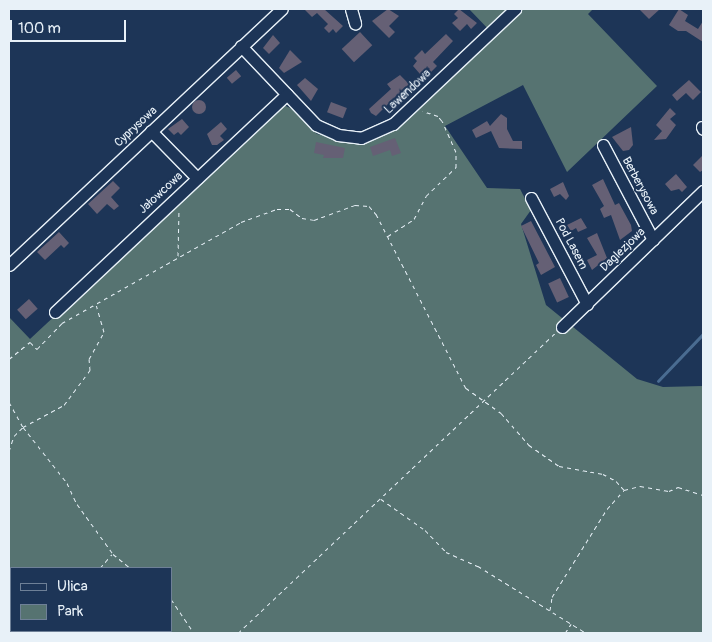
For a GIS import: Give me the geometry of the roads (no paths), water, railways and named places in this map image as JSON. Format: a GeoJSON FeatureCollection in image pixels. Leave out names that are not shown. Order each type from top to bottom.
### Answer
{"type":"FeatureCollection","features":[{"type":"Feature","properties":{"kind":"street","name":"Cyprysowa"},"geometry":{"type":"LineString","coordinates":[[9,265],[282,9]]}},
{"type":"Feature","properties":{"kind":"street"},"geometry":{"type":"LineString","coordinates":[[351,9],[356,22]]}},
{"type":"Feature","properties":{"kind":"street","name":"Lawendowa"},"geometry":{"type":"LineString","coordinates":[[241,46],[316,126],[349,137],[377,133],[393,124],[514,9]]}},
{"type":"Feature","properties":{"kind":"street","name":"Jałowcowa"},"geometry":{"type":"LineString","coordinates":[[54,312],[286,94]]}},
{"type":"Feature","properties":{"kind":"street"},"geometry":{"type":"LineString","coordinates":[[151,130],[197,178]]}},
{"type":"Feature","properties":{"kind":"street","name":"Berberysowa"},"geometry":{"type":"LineString","coordinates":[[603,145],[653,240]]}},
{"type":"Feature","properties":{"kind":"street","name":"Daglezjowa"},"geometry":{"type":"LineString","coordinates":[[562,327],[703,191]]}},
{"type":"Feature","properties":{"kind":"street","name":"Pod Lasem"},"geometry":{"type":"LineString","coordinates":[[531,198],[587,304]]}},
{"type":"Feature","properties":{"kind":"waterway"},"geometry":{"type":"LineString","coordinates":[[658,381],[703,334]]}}]}
